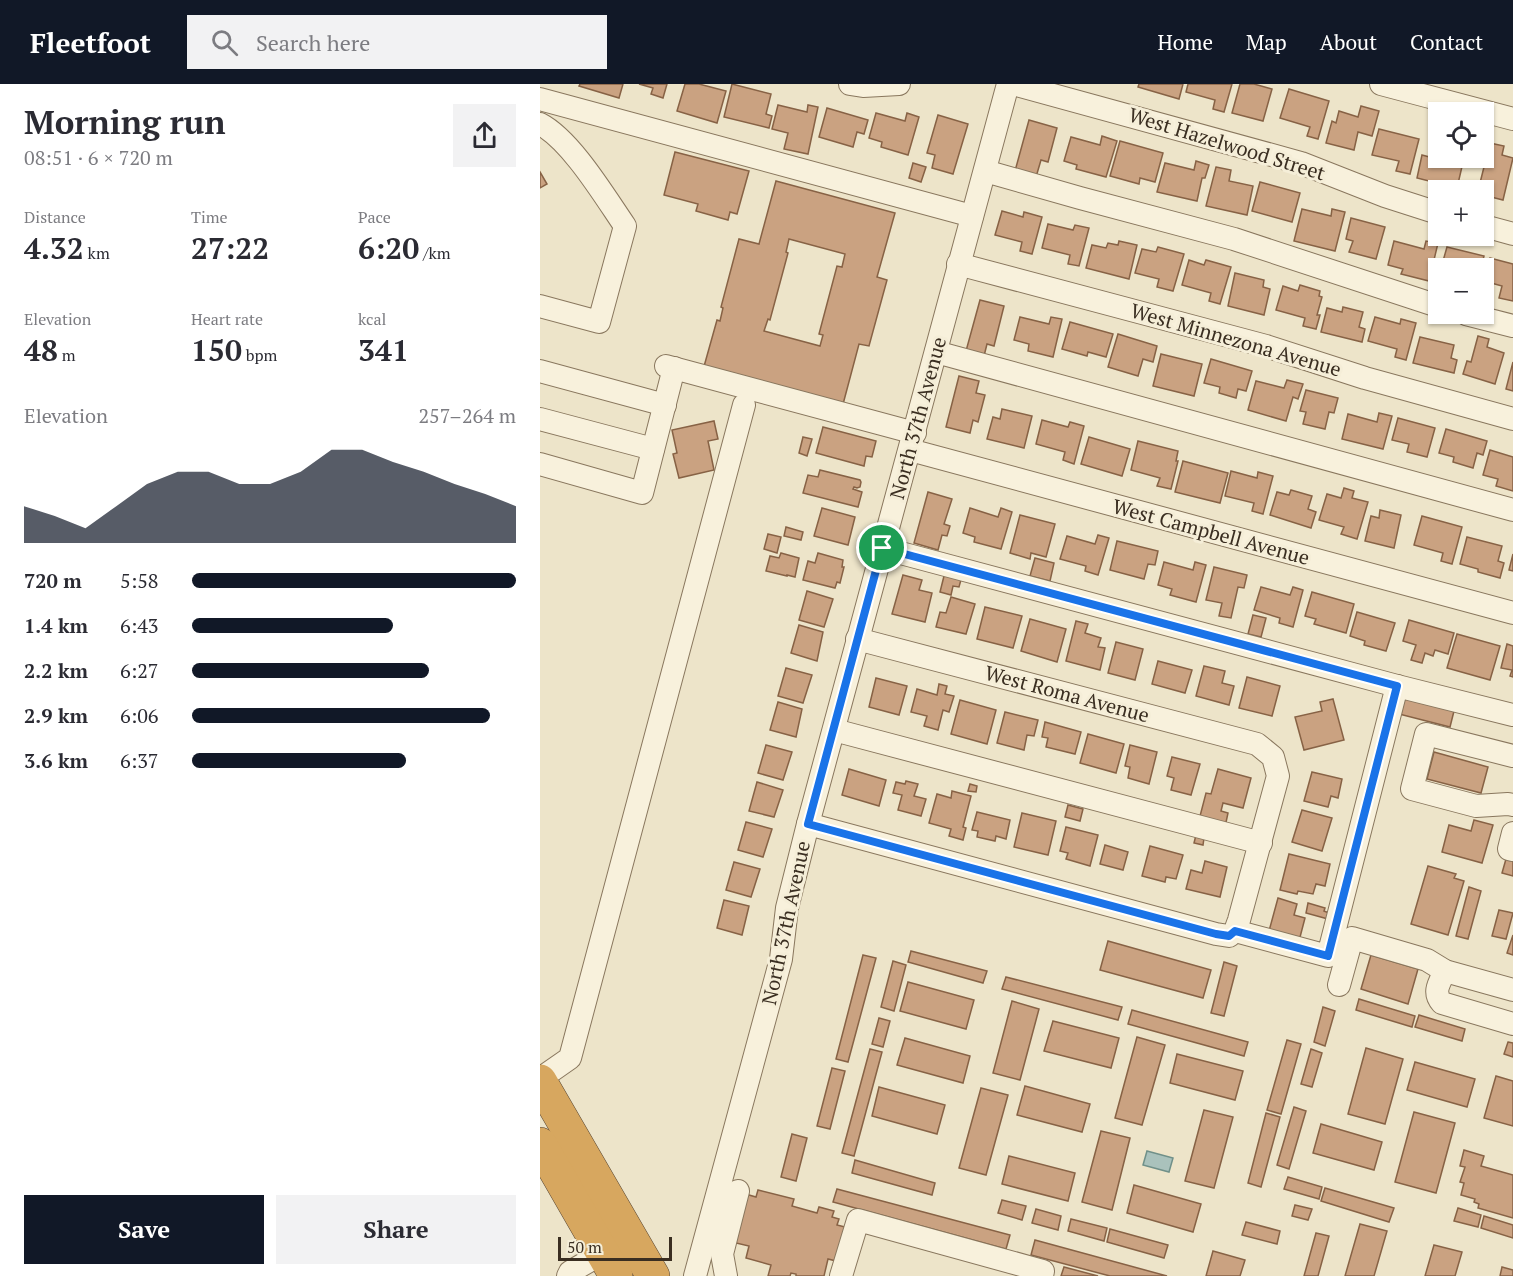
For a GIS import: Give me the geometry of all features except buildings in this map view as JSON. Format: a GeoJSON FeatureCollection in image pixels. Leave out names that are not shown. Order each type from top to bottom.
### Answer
{"type":"FeatureCollection","features":[{"type":"Feature","properties":{"kind":"highway"},"geometry":{"type":"LineString","coordinates":[[540,1080],[653,1276]]}},
{"type":"Feature","properties":{"kind":"highway"},"geometry":{"type":"LineString","coordinates":[[540,1144],[610,1265]]}},
{"type":"Feature","properties":{"kind":"street"},"geometry":{"type":"LineString","coordinates":[[850,84],[863,86],[899,84]]}},
{"type":"Feature","properties":{"kind":"street","name":"North 37th Avenue"},"geometry":{"type":"LineString","coordinates":[[695,1276],[781,959],[787,908],[808,824],[1008,84]]}},
{"type":"Feature","properties":{"kind":"street","name":"West Hazelwood Street"},"geometry":{"type":"LineString","coordinates":[[1013,84],[1301,163],[1385,196],[1428,210]]}},
{"type":"Feature","properties":{"kind":"street"},"geometry":{"type":"LineString","coordinates":[[1381,84],[1513,119]]}},
{"type":"Feature","properties":{"kind":"street"},"geometry":{"type":"LineString","coordinates":[[540,99],[972,216]]}},
{"type":"Feature","properties":{"kind":"street"},"geometry":{"type":"LineString","coordinates":[[540,124],[549,129],[578,158],[625,226],[599,322],[540,306]]}},
{"type":"Feature","properties":{"kind":"street"},"geometry":{"type":"LineString","coordinates":[[985,171],[1234,239],[1428,303]]}},
{"type":"Feature","properties":{"kind":"street"},"geometry":{"type":"LineString","coordinates":[[1494,229],[1513,234]]}},
{"type":"Feature","properties":{"kind":"street","name":"West Minnezona Avenue"},"geometry":{"type":"LineString","coordinates":[[958,264],[1266,346],[1365,378],[1513,419]]}},
{"type":"Feature","properties":{"kind":"street"},"geometry":{"type":"LineString","coordinates":[[1494,321],[1513,326]]}},
{"type":"Feature","properties":{"kind":"street"},"geometry":{"type":"LineString","coordinates":[[936,352],[1513,510]]}},
{"type":"Feature","properties":{"kind":"street","name":"West Campbell Avenue"},"geometry":{"type":"LineString","coordinates":[[665,405],[670,367],[799,401],[912,442],[1513,613]]}},
{"type":"Feature","properties":{"kind":"street"},"geometry":{"type":"LineString","coordinates":[[540,371],[665,405],[642,493],[540,464]]}},
{"type":"Feature","properties":{"kind":"street"},"geometry":{"type":"LineString","coordinates":[[540,1080],[570,1058],[744,405]]}},
{"type":"Feature","properties":{"kind":"street"},"geometry":{"type":"LineString","coordinates":[[540,419],[653,449]]}},
{"type":"Feature","properties":{"kind":"street"},"geometry":{"type":"LineString","coordinates":[[882,548],[1513,715]]}},
{"type":"Feature","properties":{"kind":"street","name":"West Roma Avenue"},"geometry":{"type":"LineString","coordinates":[[857,639],[1257,744],[1274,757],[1278,776],[1261,843]]}},
{"type":"Feature","properties":{"kind":"street"},"geometry":{"type":"LineString","coordinates":[[808,824],[1216,934],[1232,933],[1328,956],[1397,686]]}},
{"type":"Feature","properties":{"kind":"street"},"geometry":{"type":"LineString","coordinates":[[834,730],[1261,843],[1239,920],[1232,933]]}},
{"type":"Feature","properties":{"kind":"street"},"geometry":{"type":"LineString","coordinates":[[1513,756],[1426,734],[1412,789],[1476,806],[1513,805]]}},
{"type":"Feature","properties":{"kind":"street"},"geometry":{"type":"LineString","coordinates":[[1513,833],[1509,849],[1513,850]]}},
{"type":"Feature","properties":{"kind":"street"},"geometry":{"type":"LineString","coordinates":[[1339,985],[1352,938],[1427,960],[1445,971],[1513,990]]}},
{"type":"Feature","properties":{"kind":"street"},"geometry":{"type":"LineString","coordinates":[[1445,971],[1437,989],[1438,999],[1442,1004],[1513,1024]]}},
{"type":"Feature","properties":{"kind":"street"},"geometry":{"type":"LineString","coordinates":[[726,1276],[722,1254],[738,1191]]}},
{"type":"Feature","properties":{"kind":"street"},"geometry":{"type":"LineString","coordinates":[[841,1276],[858,1220],[1043,1271],[1042,1276]]}},
{"type":"Feature","properties":{"kind":"street"},"geometry":{"type":"LineString","coordinates":[[568,1276],[570,1272],[610,1265]]}},
{"type":"Feature","properties":{"kind":"water"},"geometry":{"type":"Polygon","coordinates":[[[1147,1151],[1173,1158],[1169,1172],[1143,1165],[1147,1151]]]}},
{"type":"Feature","properties":{"kind":"route"},"geometry":{"type":"LineString","coordinates":[[882,548],[1397,686],[1328,956],[1235,931],[1229,936],[1216,934],[808,824],[882,548]]}}]}
